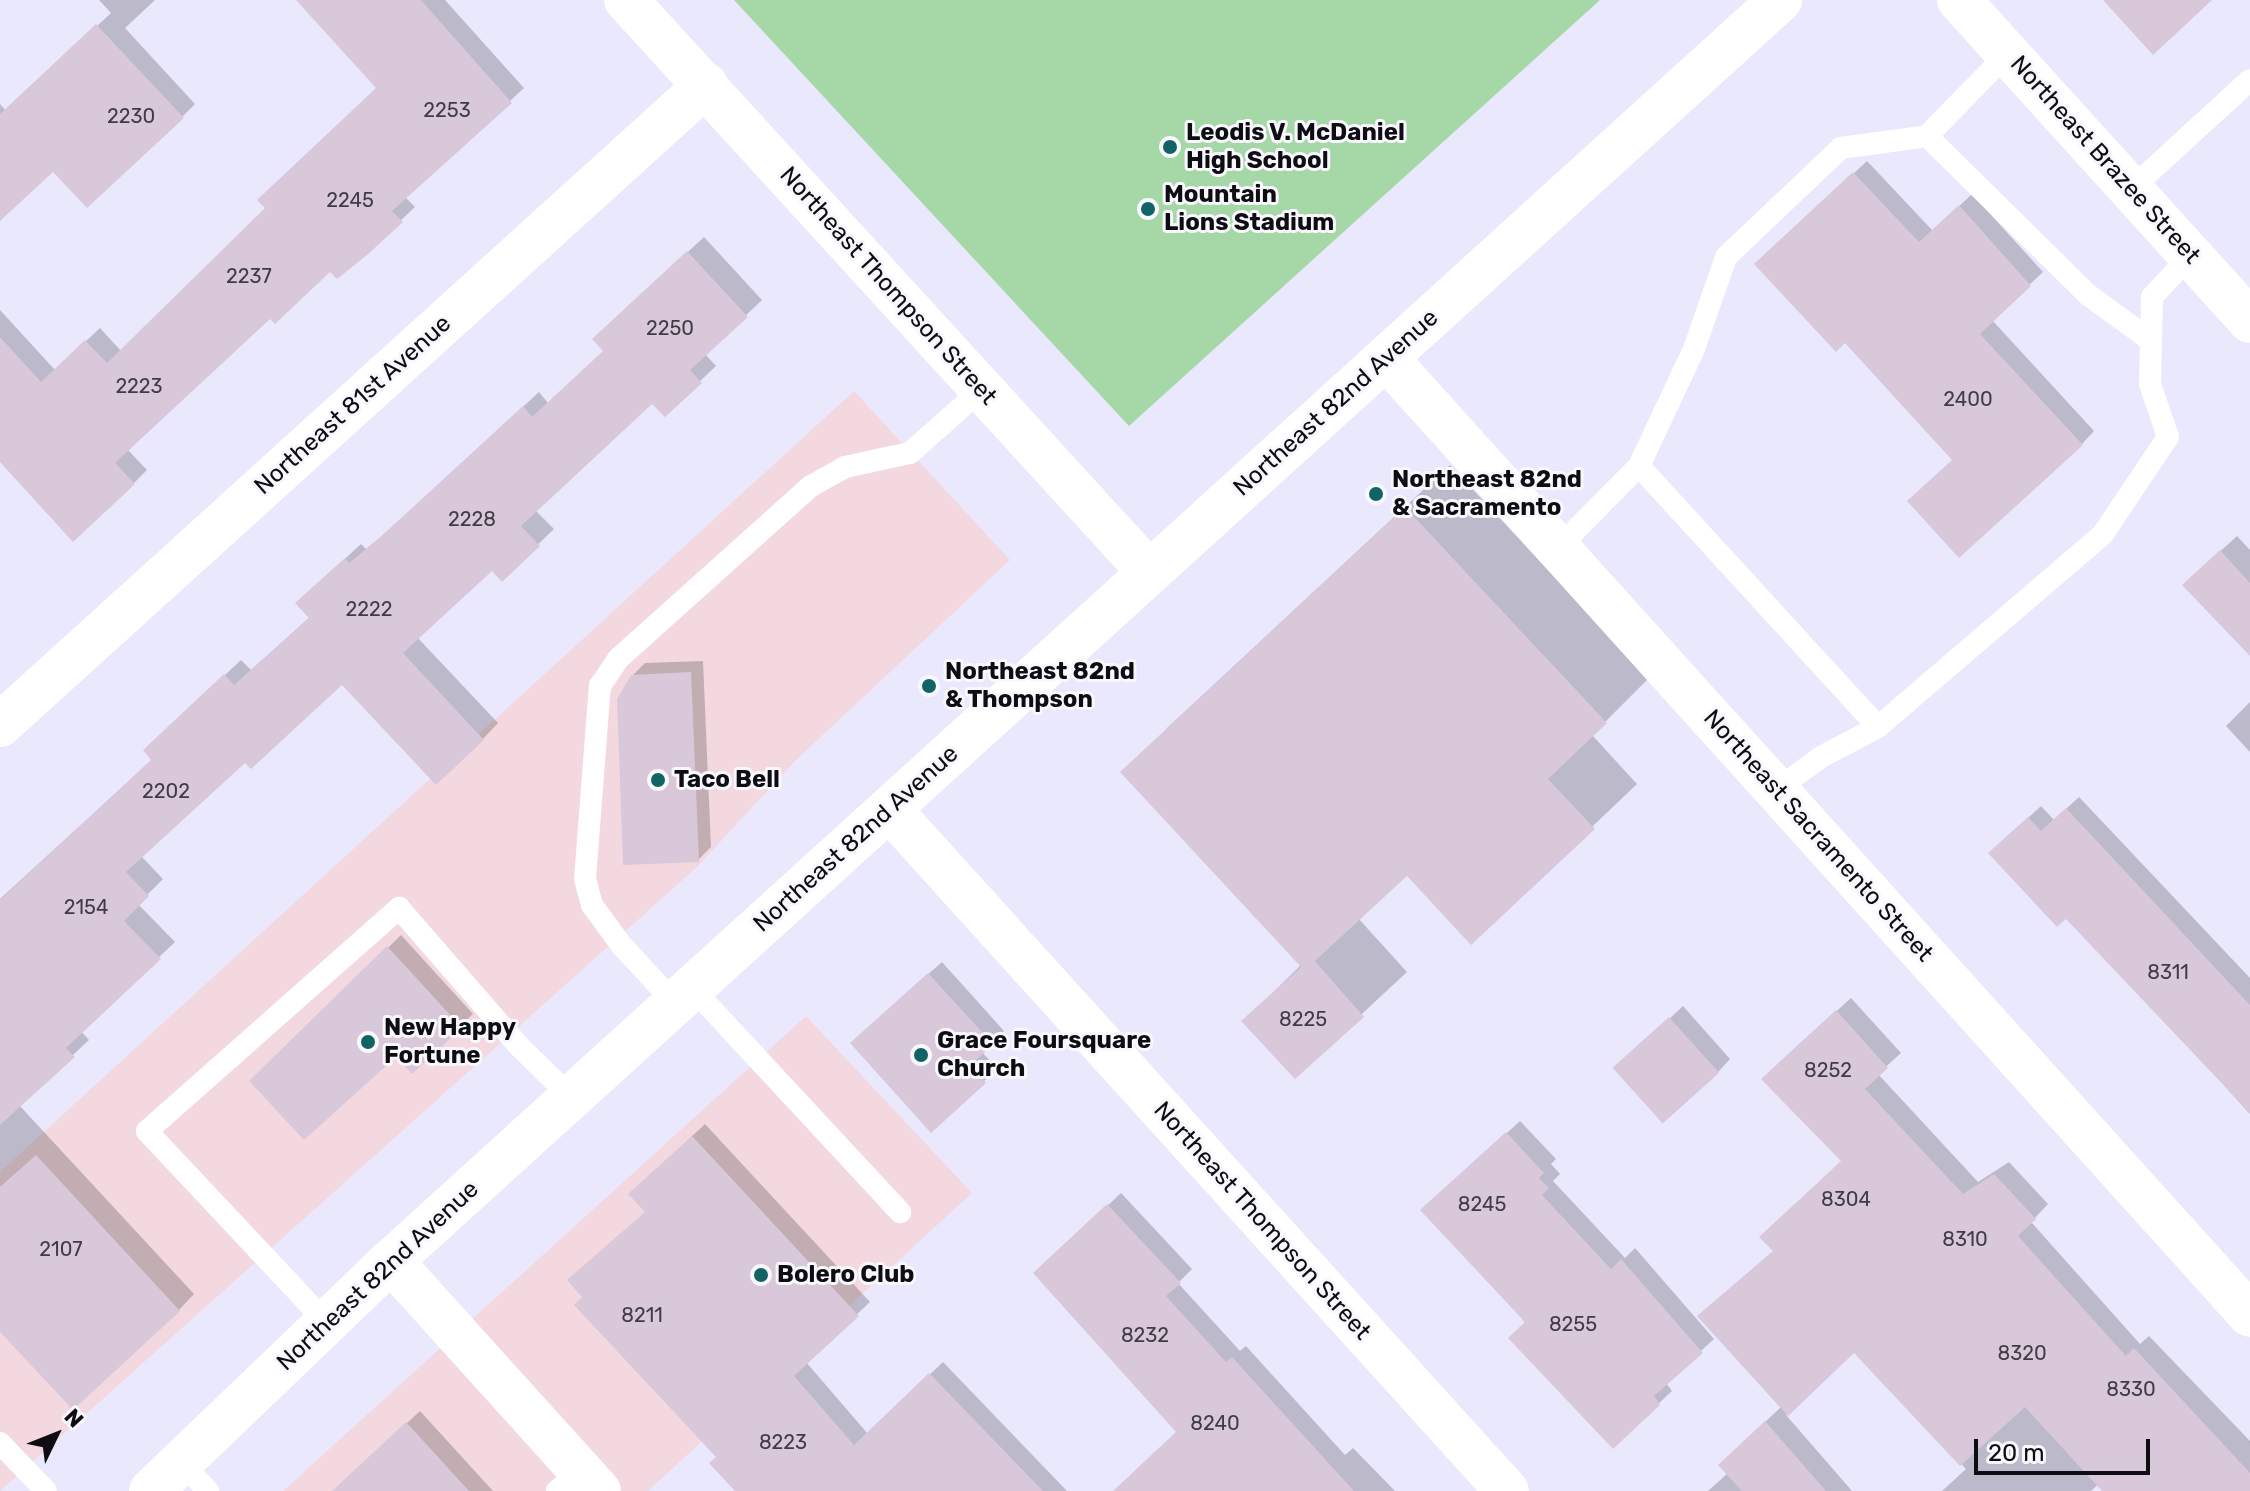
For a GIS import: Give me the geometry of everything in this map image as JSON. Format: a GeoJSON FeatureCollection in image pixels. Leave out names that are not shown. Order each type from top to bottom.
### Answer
{"type":"FeatureCollection","features":[{"type":"Feature","properties":{"kind":"street","name":"Northeast Thompson Street"},"geometry":{"type":"LineString","coordinates":[[626,0],[1149,572]]}},
{"type":"Feature","properties":{"kind":"street","name":"Northeast 82nd Avenue"},"geometry":{"type":"LineString","coordinates":[[180,1481],[327,1323],[391,1261],[1780,0]]}},
{"type":"Feature","properties":{"kind":"street","name":"Northeast Brazee Street"},"geometry":{"type":"LineString","coordinates":[[1959,0],[2250,321]]}},
{"type":"Feature","properties":{"kind":"street","name":"Northeast 81st Avenue"},"geometry":{"type":"LineString","coordinates":[[0,725],[706,85]]}},
{"type":"Feature","properties":{"kind":"street","name":"Northeast Sacramento Street"},"geometry":{"type":"LineString","coordinates":[[1386,358],[2250,1315]]}},
{"type":"Feature","properties":{"kind":"street","name":"Northeast Thompson Street"},"geometry":{"type":"LineString","coordinates":[[889,809],[1507,1491]]}},
{"type":"Feature","properties":{"kind":"street"},"geometry":{"type":"LineString","coordinates":[[391,1261],[579,1484]]}},
{"type":"Feature","properties":{"kind":"lane"},"geometry":{"type":"LineString","coordinates":[[1558,548],[1639,466],[1694,349],[1726,257],[1841,148],[1927,136],[2008,53]]}},
{"type":"Feature","properties":{"kind":"lane"},"geometry":{"type":"LineString","coordinates":[[2131,189],[2250,80]]}},
{"type":"Feature","properties":{"kind":"lane"},"geometry":{"type":"LineString","coordinates":[[1927,136],[2087,294],[2150,340]]}},
{"type":"Feature","properties":{"kind":"lane"},"geometry":{"type":"LineString","coordinates":[[1776,790],[1821,757],[1878,727],[2103,534],[2168,437],[2150,384],[2152,297],[2191,255]]}},
{"type":"Feature","properties":{"kind":"lane"},"geometry":{"type":"LineString","coordinates":[[900,1212],[684,996],[622,946],[592,905],[585,879],[600,686],[618,659],[811,486],[845,467],[910,453],[982,389]]}},
{"type":"Feature","properties":{"kind":"lane"},"geometry":{"type":"LineString","coordinates":[[1639,466],[1878,727]]}},
{"type":"Feature","properties":{"kind":"lane"},"geometry":{"type":"LineString","coordinates":[[327,1323],[147,1131],[399,908],[519,1046],[571,1097]]}},
{"type":"Feature","properties":{"kind":"lane"},"geometry":{"type":"LineString","coordinates":[[0,1443],[46,1491]]}},
{"type":"Feature","properties":{"kind":"shaded area"},"geometry":{"type":"Polygon","coordinates":[[[854,391],[1010,560],[795,761],[697,867],[0,1491],[0,1172],[854,391]]]}},
{"type":"Feature","properties":{"kind":"shaded area"},"geometry":{"type":"Polygon","coordinates":[[[806,1016],[972,1193],[648,1491],[283,1491],[806,1016]]]}},
{"type":"Feature","properties":{"kind":"green space","name":"Mountain Lions Stadium"},"geometry":{"type":"Polygon","coordinates":[[[734,0],[1600,0],[1129,426],[734,0]]]}},
{"type":"Feature","properties":{"kind":"building"},"geometry":{"type":"Polygon","coordinates":[[[296,0],[421,0],[512,103],[392,211],[403,222],[367,255],[337,279],[330,272],[275,324],[270,319],[115,463],[135,484],[73,542],[0,462],[0,337],[41,382],[85,340],[107,363],[265,208],[257,200],[376,88],[296,0]]]}},
{"type":"Feature","properties":{"kind":"building"},"geometry":{"type":"Polygon","coordinates":[[[2103,0],[2212,0],[2153,55],[2103,0]]]}},
{"type":"Feature","properties":{"kind":"building"},"geometry":{"type":"Polygon","coordinates":[[[96,24],[184,118],[87,208],[53,172],[0,221],[0,114],[96,24]]]}},
{"type":"Feature","properties":{"kind":"building"},"geometry":{"type":"Polygon","coordinates":[[[1853,172],[1919,242],[1959,205],[2031,286],[1980,334],[2083,445],[1959,558],[1907,501],[1952,460],[1845,343],[1836,352],[1754,264],[1853,172]]]}},
{"type":"Feature","properties":{"kind":"building"},"geometry":{"type":"Polygon","coordinates":[[[687,251],[748,317],[690,370],[702,383],[665,417],[652,404],[521,526],[540,546],[502,582],[492,571],[403,653],[484,740],[436,785],[342,685],[251,769],[245,763],[126,872],[149,896],[124,921],[161,959],[66,1048],[75,1057],[0,1125],[0,900],[151,760],[143,750],[224,674],[234,685],[309,618],[295,603],[345,558],[349,563],[375,542],[523,406],[532,417],[603,351],[592,339],[687,251]]]}},
{"type":"Feature","properties":{"kind":"building"},"geometry":{"type":"Polygon","coordinates":[[[1405,507],[1607,723],[1548,779],[1595,829],[1471,945],[1407,876],[1315,961],[1364,1017],[1295,1079],[1241,1021],[1301,967],[1120,772],[1405,507]]]}},
{"type":"Feature","properties":{"kind":"building"},"geometry":{"type":"Polygon","coordinates":[[[2220,550],[2250,583],[2250,656],[2182,585],[2220,550]]]}},
{"type":"Feature","properties":{"kind":"building","name":"Taco Bell"},"geometry":{"type":"Polygon","coordinates":[[[691,672],[699,862],[623,865],[617,699],[631,675],[691,672]]]}},
{"type":"Feature","properties":{"kind":"building"},"geometry":{"type":"Polygon","coordinates":[[[2066,808],[2250,1005],[2250,1113],[2066,919],[2057,927],[1988,853],[2028,817],[2041,831],[2066,808]]]}},
{"type":"Feature","properties":{"kind":"building","name":"New Happy Fortune"},"geometry":{"type":"Polygon","coordinates":[[[387,946],[462,1028],[412,1074],[396,1057],[304,1140],[249,1081],[387,946]]]}},
{"type":"Feature","properties":{"kind":"building","name":"Grace Foursquare Church"},"geometry":{"type":"Polygon","coordinates":[[[928,973],[993,1044],[970,1066],[986,1083],[931,1133],[850,1043],[928,973]]]}},
{"type":"Feature","properties":{"kind":"building"},"geometry":{"type":"Polygon","coordinates":[[[1836,1010],[1888,1068],[1865,1089],[1963,1194],[1994,1174],[2036,1219],[2018,1236],[2126,1356],[2134,1348],[2250,1473],[2250,1491],[2102,1491],[2025,1407],[1960,1466],[1854,1353],[1788,1416],[1697,1316],[1773,1251],[1759,1237],[1841,1161],[1761,1079],[1836,1010]]]}},
{"type":"Feature","properties":{"kind":"building"},"geometry":{"type":"Polygon","coordinates":[[[1669,1017],[1719,1073],[1663,1124],[1613,1068],[1669,1017]]]}},
{"type":"Feature","properties":{"kind":"building"},"geometry":{"type":"Polygon","coordinates":[[[1506,1132],[1544,1173],[1539,1178],[1549,1188],[1542,1195],[1611,1269],[1621,1259],[1703,1353],[1654,1396],[1660,1405],[1613,1449],[1508,1338],[1525,1322],[1420,1210],[1506,1132]]]}},
{"type":"Feature","properties":{"kind":"building"},"geometry":{"type":"Polygon","coordinates":[[[692,1136],[859,1316],[794,1376],[854,1445],[929,1373],[1043,1491],[735,1491],[709,1463],[716,1457],[574,1305],[582,1297],[567,1280],[645,1212],[628,1194],[692,1136]]]}},
{"type":"Feature","properties":{"kind":"building"},"geometry":{"type":"Polygon","coordinates":[[[36,1155],[180,1311],[73,1410],[0,1332],[0,1187],[36,1155]]]}},
{"type":"Feature","properties":{"kind":"building"},"geometry":{"type":"Polygon","coordinates":[[[1107,1204],[1181,1283],[1166,1296],[1226,1362],[1232,1357],[1354,1491],[1113,1491],[1176,1432],[1033,1273],[1107,1204]]]}},
{"type":"Feature","properties":{"kind":"building"},"geometry":{"type":"Polygon","coordinates":[[[1765,1421],[1826,1491],[1742,1491],[1718,1465],[1765,1421]]]}},
{"type":"Feature","properties":{"kind":"building"},"geometry":{"type":"Polygon","coordinates":[[[406,1422],[469,1491],[332,1491],[406,1422]]]}},
{"type":"Feature","properties":{"kind":"place","name":"Leodis V. McDaniel High School"},"geometry":{"type":"Point","coordinates":[1170,147]}},
{"type":"Feature","properties":{"kind":"place","name":"Mountain Lions Stadium"},"geometry":{"type":"Point","coordinates":[1148,209]}},
{"type":"Feature","properties":{"kind":"place","name":"Northeast 82nd & Sacramento"},"geometry":{"type":"Point","coordinates":[1376,494]}},
{"type":"Feature","properties":{"kind":"place","name":"Northeast 82nd & Thompson"},"geometry":{"type":"Point","coordinates":[929,686]}},
{"type":"Feature","properties":{"kind":"place","name":"Taco Bell"},"geometry":{"type":"Point","coordinates":[658,780]}},
{"type":"Feature","properties":{"kind":"place","name":"New Happy Fortune"},"geometry":{"type":"Point","coordinates":[368,1042]}},
{"type":"Feature","properties":{"kind":"place","name":"Grace Foursquare Church"},"geometry":{"type":"Point","coordinates":[921,1055]}},
{"type":"Feature","properties":{"kind":"place","name":"Bolero Club"},"geometry":{"type":"Point","coordinates":[761,1275]}}]}
